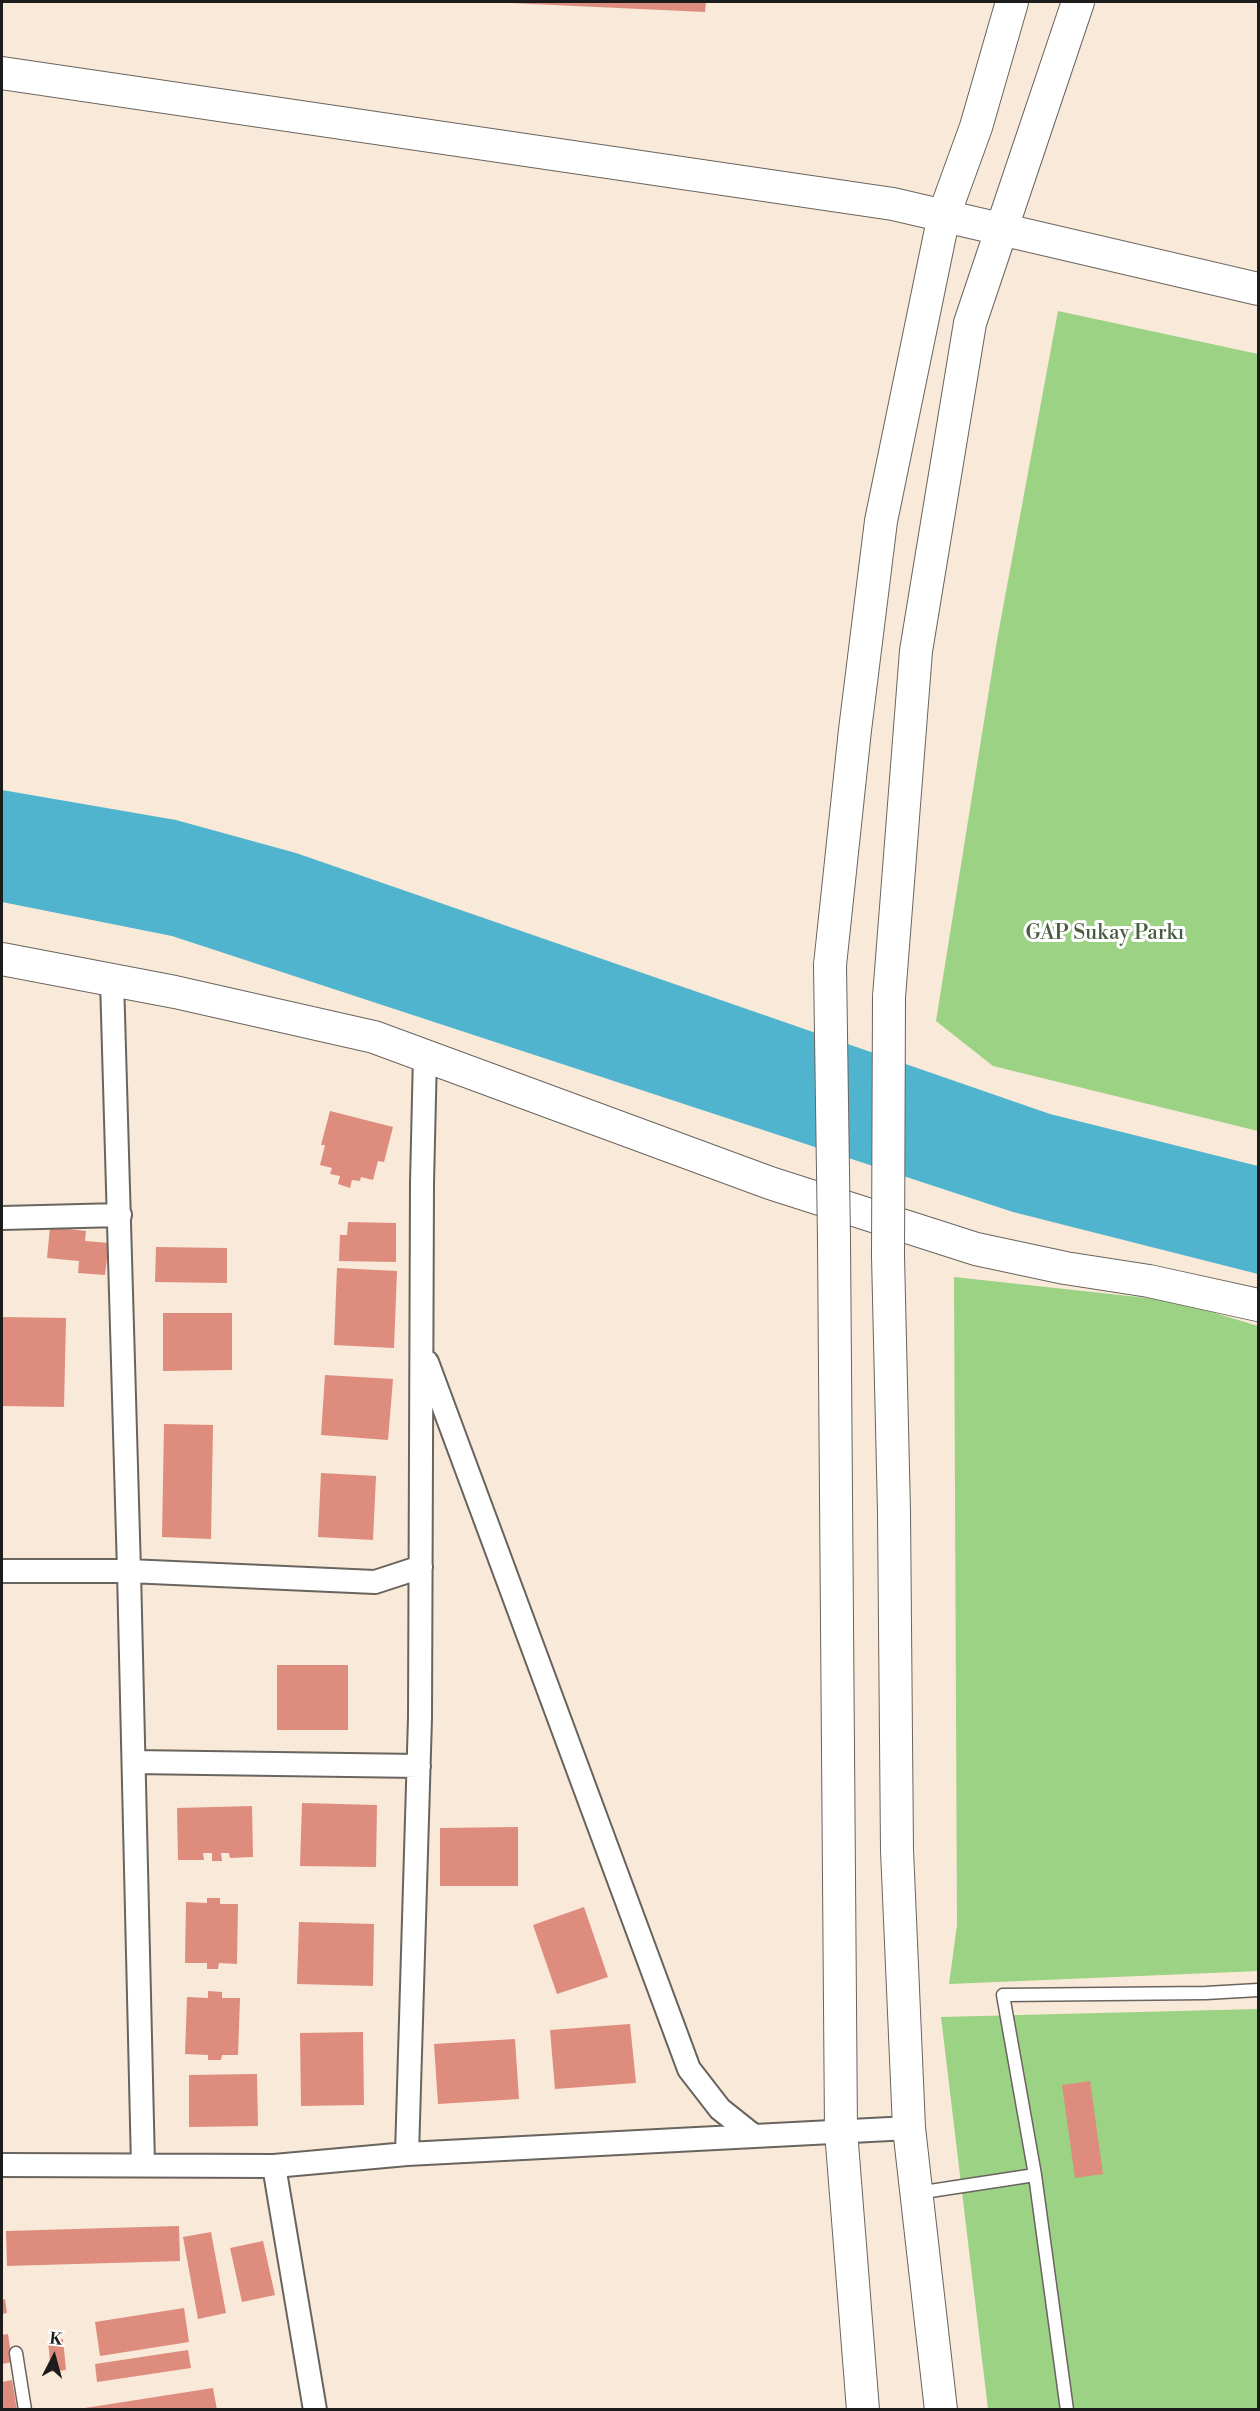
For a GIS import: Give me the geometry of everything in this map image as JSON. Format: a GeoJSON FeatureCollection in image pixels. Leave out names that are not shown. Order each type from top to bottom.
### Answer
{"type":"FeatureCollection","features":[{"type":"Feature","properties":{"kind":"main road"},"geometry":{"type":"LineString","coordinates":[[863,2409],[841,2132],[830,965],[855,730],[881,521],[944,215],[976,127],[1012,2]]}},
{"type":"Feature","properties":{"kind":"main road"},"geometry":{"type":"LineString","coordinates":[[940,2409],[909,2128],[897,1850],[894,1512],[888,1256],[889,997],[916,651],[970,323],[1078,2]]}},
{"type":"Feature","properties":{"kind":"main road"},"geometry":{"type":"LineString","coordinates":[[2,73],[893,204],[1258,289]]}},
{"type":"Feature","properties":{"kind":"main road"},"geometry":{"type":"LineString","coordinates":[[2,959],[175,992],[374,1037],[770,1183],[976,1249],[1065,1268],[1149,1281],[1258,1305]]}},
{"type":"Feature","properties":{"kind":"street"},"geometry":{"type":"LineString","coordinates":[[112,980],[120,1215],[143,2166]]}},
{"type":"Feature","properties":{"kind":"street"},"geometry":{"type":"LineString","coordinates":[[407,2154],[419,1766],[425,1055]]}},
{"type":"Feature","properties":{"kind":"street"},"geometry":{"type":"LineString","coordinates":[[2,1218],[120,1215]]}},
{"type":"Feature","properties":{"kind":"street"},"geometry":{"type":"LineString","coordinates":[[422,1350],[689,2069],[720,2109],[754,2136]]}},
{"type":"Feature","properties":{"kind":"street"},"geometry":{"type":"LineString","coordinates":[[2,1571],[129,1570],[375,1582],[421,1568]]}},
{"type":"Feature","properties":{"kind":"street"},"geometry":{"type":"LineString","coordinates":[[134,1762],[419,1766]]}},
{"type":"Feature","properties":{"kind":"street"},"geometry":{"type":"LineString","coordinates":[[2,2165],[274,2166],[407,2154],[909,2128]]}},
{"type":"Feature","properties":{"kind":"street"},"geometry":{"type":"LineString","coordinates":[[274,2166],[315,2409]]}},
{"type":"Feature","properties":{"kind":"lane"},"geometry":{"type":"LineString","coordinates":[[1067,2409],[1035,2175],[1003,1995],[1258,1990]]}},
{"type":"Feature","properties":{"kind":"lane"},"geometry":{"type":"LineString","coordinates":[[916,2193],[1035,2175]]}},
{"type":"Feature","properties":{"kind":"lane"},"geometry":{"type":"LineString","coordinates":[[16,2353],[25,2409]]}},
{"type":"Feature","properties":{"kind":"green space","name":"GAP Sukay Parkı"},"geometry":{"type":"Polygon","coordinates":[[[1058,311],[1258,354],[1258,1131],[993,1066],[936,1021],[997,640],[1058,311]]]}},
{"type":"Feature","properties":{"kind":"green space"},"geometry":{"type":"Polygon","coordinates":[[[954,1277],[1175,1301],[1258,1326],[1258,1971],[949,1984],[957,1925],[954,1277]]]}},
{"type":"Feature","properties":{"kind":"green space"},"geometry":{"type":"Polygon","coordinates":[[[1258,2009],[1258,2409],[988,2409],[941,2017],[1258,2009]]]}},
{"type":"Feature","properties":{"kind":"water"},"geometry":{"type":"Polygon","coordinates":[[[2,790],[176,820],[296,853],[1050,1114],[1258,1166],[1258,1274],[1013,1212],[172,936],[2,902],[2,790]]]}},
{"type":"Feature","properties":{"kind":"building"},"geometry":{"type":"Polygon","coordinates":[[[510,2],[706,2],[705,12],[510,2]]]}},
{"type":"Feature","properties":{"kind":"building"},"geometry":{"type":"Polygon","coordinates":[[[330,1111],[393,1127],[384,1162],[378,1161],[373,1180],[361,1177],[360,1181],[352,1180],[350,1188],[338,1184],[340,1176],[330,1174],[332,1168],[320,1165],[325,1145],[321,1145],[330,1111]]]}},
{"type":"Feature","properties":{"kind":"building"},"geometry":{"type":"Polygon","coordinates":[[[348,1222],[396,1223],[396,1262],[339,1261],[340,1235],[347,1235],[348,1222]]]}},
{"type":"Feature","properties":{"kind":"building"},"geometry":{"type":"Polygon","coordinates":[[[50,1227],[86,1231],[85,1241],[109,1243],[105,1275],[78,1273],[79,1261],[47,1258],[50,1227]]]}},
{"type":"Feature","properties":{"kind":"building"},"geometry":{"type":"Polygon","coordinates":[[[156,1247],[227,1248],[227,1283],[155,1282],[156,1247]]]}},
{"type":"Feature","properties":{"kind":"building"},"geometry":{"type":"Polygon","coordinates":[[[337,1268],[397,1271],[394,1348],[334,1345],[337,1268]]]}},
{"type":"Feature","properties":{"kind":"building"},"geometry":{"type":"Polygon","coordinates":[[[163,1313],[232,1313],[232,1370],[163,1371],[163,1313]]]}},
{"type":"Feature","properties":{"kind":"building"},"geometry":{"type":"Polygon","coordinates":[[[2,1317],[66,1318],[64,1407],[2,1406],[2,1317]]]}},
{"type":"Feature","properties":{"kind":"building"},"geometry":{"type":"Polygon","coordinates":[[[325,1375],[393,1379],[388,1440],[321,1435],[325,1375]]]}},
{"type":"Feature","properties":{"kind":"building"},"geometry":{"type":"Polygon","coordinates":[[[164,1424],[213,1425],[211,1539],[162,1537],[164,1424]]]}},
{"type":"Feature","properties":{"kind":"building"},"geometry":{"type":"Polygon","coordinates":[[[321,1473],[376,1476],[373,1540],[318,1537],[321,1473]]]}},
{"type":"Feature","properties":{"kind":"building"},"geometry":{"type":"Polygon","coordinates":[[[277,1665],[348,1665],[348,1730],[277,1730],[277,1665]]]}},
{"type":"Feature","properties":{"kind":"building"},"geometry":{"type":"Polygon","coordinates":[[[302,1803],[377,1805],[376,1867],[300,1866],[302,1803]]]}},
{"type":"Feature","properties":{"kind":"building"},"geometry":{"type":"Polygon","coordinates":[[[252,1806],[253,1857],[230,1858],[229,1853],[221,1853],[222,1861],[212,1861],[212,1853],[203,1853],[204,1860],[178,1860],[177,1808],[252,1806]]]}},
{"type":"Feature","properties":{"kind":"building"},"geometry":{"type":"Polygon","coordinates":[[[518,1827],[518,1886],[440,1886],[440,1828],[518,1827]]]}},
{"type":"Feature","properties":{"kind":"building"},"geometry":{"type":"Polygon","coordinates":[[[207,1898],[220,1898],[220,1904],[238,1904],[237,1964],[219,1963],[218,1969],[207,1969],[207,1963],[185,1963],[186,1902],[207,1903],[207,1898]]]}},
{"type":"Feature","properties":{"kind":"building"},"geometry":{"type":"Polygon","coordinates":[[[584,1907],[608,1977],[557,1994],[533,1925],[584,1907]]]}},
{"type":"Feature","properties":{"kind":"building"},"geometry":{"type":"Polygon","coordinates":[[[299,1922],[374,1924],[373,1986],[297,1984],[299,1922]]]}},
{"type":"Feature","properties":{"kind":"building"},"geometry":{"type":"Polygon","coordinates":[[[208,1991],[222,1992],[222,1998],[240,1998],[238,2055],[222,2055],[221,2060],[208,2060],[208,2055],[185,2054],[187,1997],[208,1998],[208,1991]]]}},
{"type":"Feature","properties":{"kind":"building"},"geometry":{"type":"Polygon","coordinates":[[[630,2024],[636,2083],[555,2089],[550,2030],[630,2024]]]}},
{"type":"Feature","properties":{"kind":"building"},"geometry":{"type":"Polygon","coordinates":[[[363,2032],[364,2105],[301,2106],[300,2033],[363,2032]]]}},
{"type":"Feature","properties":{"kind":"building"},"geometry":{"type":"Polygon","coordinates":[[[515,2039],[519,2099],[438,2104],[434,2044],[515,2039]]]}},
{"type":"Feature","properties":{"kind":"building"},"geometry":{"type":"Polygon","coordinates":[[[257,2074],[258,2126],[189,2127],[189,2075],[257,2074]]]}},
{"type":"Feature","properties":{"kind":"building"},"geometry":{"type":"Polygon","coordinates":[[[1090,2081],[1103,2174],[1075,2178],[1062,2085],[1090,2081]]]}},
{"type":"Feature","properties":{"kind":"building"},"geometry":{"type":"Polygon","coordinates":[[[179,2226],[180,2261],[7,2266],[6,2231],[179,2226]]]}},
{"type":"Feature","properties":{"kind":"building"},"geometry":{"type":"Polygon","coordinates":[[[211,2232],[226,2313],[198,2319],[183,2237],[211,2232]]]}},
{"type":"Feature","properties":{"kind":"building"},"geometry":{"type":"Polygon","coordinates":[[[263,2241],[275,2295],[242,2302],[230,2248],[263,2241]]]}},
{"type":"Feature","properties":{"kind":"building"},"geometry":{"type":"Polygon","coordinates":[[[5,2299],[7,2313],[2,2314],[2,2300],[5,2299]]]}},
{"type":"Feature","properties":{"kind":"building"},"geometry":{"type":"Polygon","coordinates":[[[184,2308],[189,2342],[100,2356],[95,2322],[184,2308]]]}},
{"type":"Feature","properties":{"kind":"building"},"geometry":{"type":"Polygon","coordinates":[[[8,2334],[12,2362],[2,2364],[2,2335],[8,2334]]]}},
{"type":"Feature","properties":{"kind":"building"},"geometry":{"type":"Polygon","coordinates":[[[63,2339],[66,2370],[51,2372],[48,2341],[63,2339]]]}},
{"type":"Feature","properties":{"kind":"building"},"geometry":{"type":"Polygon","coordinates":[[[188,2350],[191,2368],[97,2382],[95,2364],[188,2350]]]}},
{"type":"Feature","properties":{"kind":"building"},"geometry":{"type":"Polygon","coordinates":[[[12,2380],[17,2410],[2,2410],[2,2382],[12,2380]]]}},
{"type":"Feature","properties":{"kind":"building"},"geometry":{"type":"Polygon","coordinates":[[[213,2388],[217,2410],[85,2410],[85,2408],[213,2388]]]}}]}
